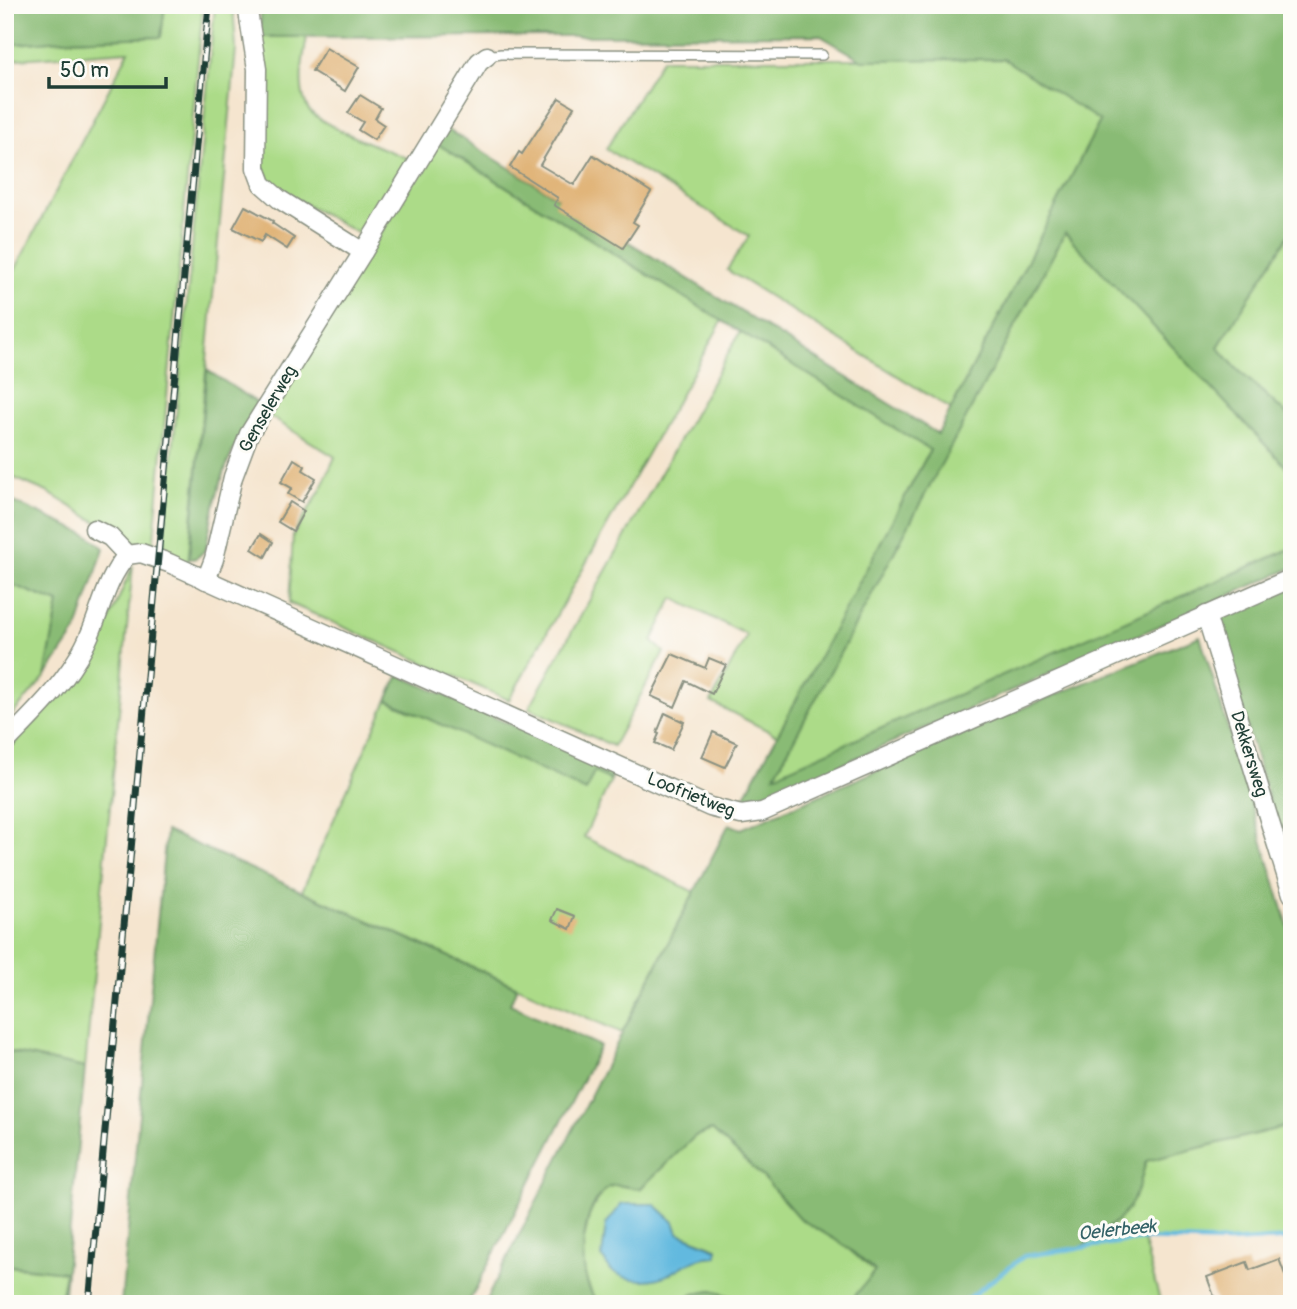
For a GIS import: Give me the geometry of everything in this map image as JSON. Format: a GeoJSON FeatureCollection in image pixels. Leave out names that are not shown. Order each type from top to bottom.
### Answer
{"type":"FeatureCollection","features":[{"type":"Feature","properties":{"kind":"street"},"geometry":{"type":"LineString","coordinates":[[247,5],[257,69],[256,168],[262,184],[279,199],[363,252]]}},
{"type":"Feature","properties":{"kind":"street","name":"Genselerweg"},"geometry":{"type":"LineString","coordinates":[[206,580],[215,559],[233,477],[249,434],[479,62],[487,56]]}},
{"type":"Feature","properties":{"kind":"street"},"geometry":{"type":"LineString","coordinates":[[5,743],[42,704],[83,650],[108,583],[127,555],[110,537],[93,529]]}},
{"type":"Feature","properties":{"kind":"street","name":"Loofrietweg"},"geometry":{"type":"LineString","coordinates":[[127,555],[141,553],[169,563],[710,807],[741,815],[762,812],[1292,578]]}},
{"type":"Feature","properties":{"kind":"street","name":"Dekkersweg"},"geometry":{"type":"LineString","coordinates":[[1206,615],[1292,894]]}},
{"type":"Feature","properties":{"kind":"lane"},"geometry":{"type":"LineString","coordinates":[[487,56],[822,55]]}},
{"type":"Feature","properties":{"kind":"green space"},"geometry":{"type":"Polygon","coordinates":[[[5,5],[165,5],[161,37],[5,45],[5,5]]]}},
{"type":"Feature","properties":{"kind":"green space"},"geometry":{"type":"Polygon","coordinates":[[[165,5],[203,5],[153,549],[123,538],[47,492],[5,474],[5,289],[129,51],[5,60],[5,45],[161,37],[165,5]]]}},
{"type":"Feature","properties":{"kind":"green space"},"geometry":{"type":"Polygon","coordinates":[[[215,5],[233,5],[236,49],[188,563],[163,555],[215,5]]]}},
{"type":"Feature","properties":{"kind":"green space"},"geometry":{"type":"Polygon","coordinates":[[[261,5],[1292,5],[1292,230],[1218,347],[1236,368],[1292,419],[1292,473],[1065,233],[775,775],[1292,548],[1292,568],[743,807],[740,805],[930,450],[436,143],[445,128],[938,434],[1100,121],[1004,59],[862,60],[819,35],[260,37],[261,5]]]}},
{"type":"Feature","properties":{"kind":"green space"},"geometry":{"type":"Polygon","coordinates":[[[260,37],[307,37],[302,90],[307,107],[324,122],[410,159],[361,235],[272,186],[262,166],[260,37]]]}},
{"type":"Feature","properties":{"kind":"green space"},"geometry":{"type":"Polygon","coordinates":[[[662,59],[1004,59],[1101,121],[951,409],[727,270],[749,236],[606,149],[662,59]]]}},
{"type":"Feature","properties":{"kind":"green space"},"geometry":{"type":"Polygon","coordinates":[[[436,143],[722,321],[509,700],[289,603],[293,535],[320,491],[335,457],[269,416],[436,143]]]}},
{"type":"Feature","properties":{"kind":"green space"},"geometry":{"type":"Polygon","coordinates":[[[1292,230],[1292,419],[1236,368],[1218,347],[1292,230]]]}},
{"type":"Feature","properties":{"kind":"green space"},"geometry":{"type":"Polygon","coordinates":[[[1065,232],[1292,473],[1292,548],[774,776],[1065,232]]]}},
{"type":"Feature","properties":{"kind":"green space"},"geometry":{"type":"Polygon","coordinates":[[[740,332],[930,450],[778,736],[711,702],[747,635],[673,598],[652,641],[664,652],[613,746],[529,708],[740,332]]]}},
{"type":"Feature","properties":{"kind":"green space"},"geometry":{"type":"Polygon","coordinates":[[[207,370],[259,404],[238,440],[224,473],[206,549],[197,558],[189,559],[207,370]]]}},
{"type":"Feature","properties":{"kind":"green space"},"geometry":{"type":"Polygon","coordinates":[[[5,498],[88,535],[104,548],[77,630],[45,677],[59,603],[5,582],[13,516],[5,512],[5,498]]]}},
{"type":"Feature","properties":{"kind":"green space"},"geometry":{"type":"Polygon","coordinates":[[[133,565],[85,1068],[5,1051],[5,753],[92,661],[133,565]]]}},
{"type":"Feature","properties":{"kind":"green space"},"geometry":{"type":"Polygon","coordinates":[[[5,582],[59,603],[45,677],[5,723],[5,582]]]}},
{"type":"Feature","properties":{"kind":"green space"},"geometry":{"type":"Polygon","coordinates":[[[1292,585],[1292,877],[1214,618],[1292,585]]]}},
{"type":"Feature","properties":{"kind":"green space"},"geometry":{"type":"Polygon","coordinates":[[[1200,636],[1292,939],[1292,1125],[1146,1161],[1139,1187],[1129,1208],[1117,1221],[1080,1248],[1024,1256],[961,1304],[852,1304],[855,1296],[875,1271],[844,1245],[799,1218],[764,1178],[712,1130],[695,1136],[640,1189],[615,1185],[599,1196],[587,1222],[583,1254],[587,1283],[592,1294],[604,1304],[484,1304],[729,824],[741,829],[1028,706],[1200,636]]]}},
{"type":"Feature","properties":{"kind":"green space"},"geometry":{"type":"Polygon","coordinates":[[[399,675],[615,771],[611,780],[594,772],[586,791],[387,700],[399,675]]]}},
{"type":"Feature","properties":{"kind":"green space"},"geometry":{"type":"Polygon","coordinates":[[[387,700],[586,790],[594,772],[611,780],[584,837],[694,892],[622,1033],[302,891],[387,700]]]}},
{"type":"Feature","properties":{"kind":"green space"},"geometry":{"type":"Polygon","coordinates":[[[166,831],[517,987],[510,1004],[600,1046],[468,1304],[121,1304],[166,831]]]}},
{"type":"Feature","properties":{"kind":"green space"},"geometry":{"type":"Polygon","coordinates":[[[5,1051],[85,1068],[63,1304],[59,1304],[65,1272],[5,1265],[5,1051]]]}},
{"type":"Feature","properties":{"kind":"green space"},"geometry":{"type":"Polygon","coordinates":[[[1292,1125],[1292,1238],[1230,1242],[1143,1239],[1161,1304],[961,1304],[1024,1256],[1080,1248],[1117,1221],[1129,1208],[1139,1187],[1146,1161],[1292,1125]]]}},
{"type":"Feature","properties":{"kind":"green space"},"geometry":{"type":"Polygon","coordinates":[[[712,1130],[764,1178],[799,1218],[844,1245],[875,1272],[855,1296],[852,1304],[751,1304],[712,1291],[694,1294],[678,1304],[604,1304],[593,1296],[583,1271],[583,1245],[590,1212],[606,1188],[615,1185],[640,1189],[695,1136],[712,1130]],[[622,1204],[602,1257],[612,1271],[633,1279],[671,1274],[683,1264],[700,1257],[717,1256],[717,1248],[678,1233],[674,1222],[654,1204],[622,1204]]]}},
{"type":"Feature","properties":{"kind":"green space"},"geometry":{"type":"Polygon","coordinates":[[[5,1266],[66,1272],[59,1304],[5,1304],[5,1266]]]}},
{"type":"Feature","properties":{"kind":"green space"},"geometry":{"type":"Polygon","coordinates":[[[712,1291],[751,1304],[678,1304],[694,1294],[712,1291]]]}},
{"type":"Feature","properties":{"kind":"water"},"geometry":{"type":"Polygon","coordinates":[[[622,1204],[654,1204],[674,1222],[678,1233],[717,1249],[717,1256],[697,1259],[665,1276],[650,1280],[618,1275],[602,1257],[606,1224],[622,1204]]]}},
{"type":"Feature","properties":{"kind":"building"},"geometry":{"type":"Polygon","coordinates":[[[326,48],[359,67],[345,91],[312,71],[326,48]]]}},
{"type":"Feature","properties":{"kind":"building"},"geometry":{"type":"Polygon","coordinates":[[[360,95],[381,108],[375,119],[384,125],[374,140],[358,130],[363,122],[348,113],[360,95]]]}},
{"type":"Feature","properties":{"kind":"building"},"geometry":{"type":"Polygon","coordinates":[[[559,98],[574,107],[540,165],[574,185],[593,155],[651,192],[633,222],[638,225],[623,248],[554,205],[558,198],[510,167],[519,152],[522,154],[559,98]]]}},
{"type":"Feature","properties":{"kind":"building"},"geometry":{"type":"Polygon","coordinates":[[[245,206],[273,221],[272,223],[294,238],[287,249],[265,235],[261,242],[233,228],[245,206]]]}},
{"type":"Feature","properties":{"kind":"building"},"geometry":{"type":"Polygon","coordinates":[[[294,459],[305,466],[303,470],[316,478],[302,502],[288,494],[292,488],[281,482],[294,459]]]}},
{"type":"Feature","properties":{"kind":"building"},"geometry":{"type":"Polygon","coordinates":[[[290,502],[304,511],[293,531],[278,522],[290,502]]]}},
{"type":"Feature","properties":{"kind":"building"},"geometry":{"type":"Polygon","coordinates":[[[261,534],[273,542],[265,557],[252,549],[261,534]]]}},
{"type":"Feature","properties":{"kind":"building"},"geometry":{"type":"Polygon","coordinates":[[[672,654],[705,668],[709,658],[726,665],[712,694],[686,681],[675,707],[651,696],[672,654]]]}},
{"type":"Feature","properties":{"kind":"building"},"geometry":{"type":"Polygon","coordinates":[[[665,713],[684,722],[671,750],[655,743],[665,713]]]}},
{"type":"Feature","properties":{"kind":"building"},"geometry":{"type":"Polygon","coordinates":[[[713,732],[737,743],[725,767],[702,757],[713,732]]]}},
{"type":"Feature","properties":{"kind":"building"},"geometry":{"type":"Polygon","coordinates":[[[557,909],[575,916],[570,929],[552,920],[557,909]]]}},
{"type":"Feature","properties":{"kind":"building"},"geometry":{"type":"Polygon","coordinates":[[[1279,1259],[1292,1293],[1292,1304],[1217,1304],[1207,1277],[1247,1262],[1250,1270],[1279,1259]]]}},
{"type":"Feature","properties":{"kind":"waterway","name":"Oelerbeek"},"geometry":{"type":"LineString","coordinates":[[961,1304],[1024,1256],[1142,1239],[1230,1242],[1292,1238]]}},
{"type":"Feature","properties":{"kind":"railway"},"geometry":{"type":"LineString","coordinates":[[89,1304],[209,5]]}}]}
